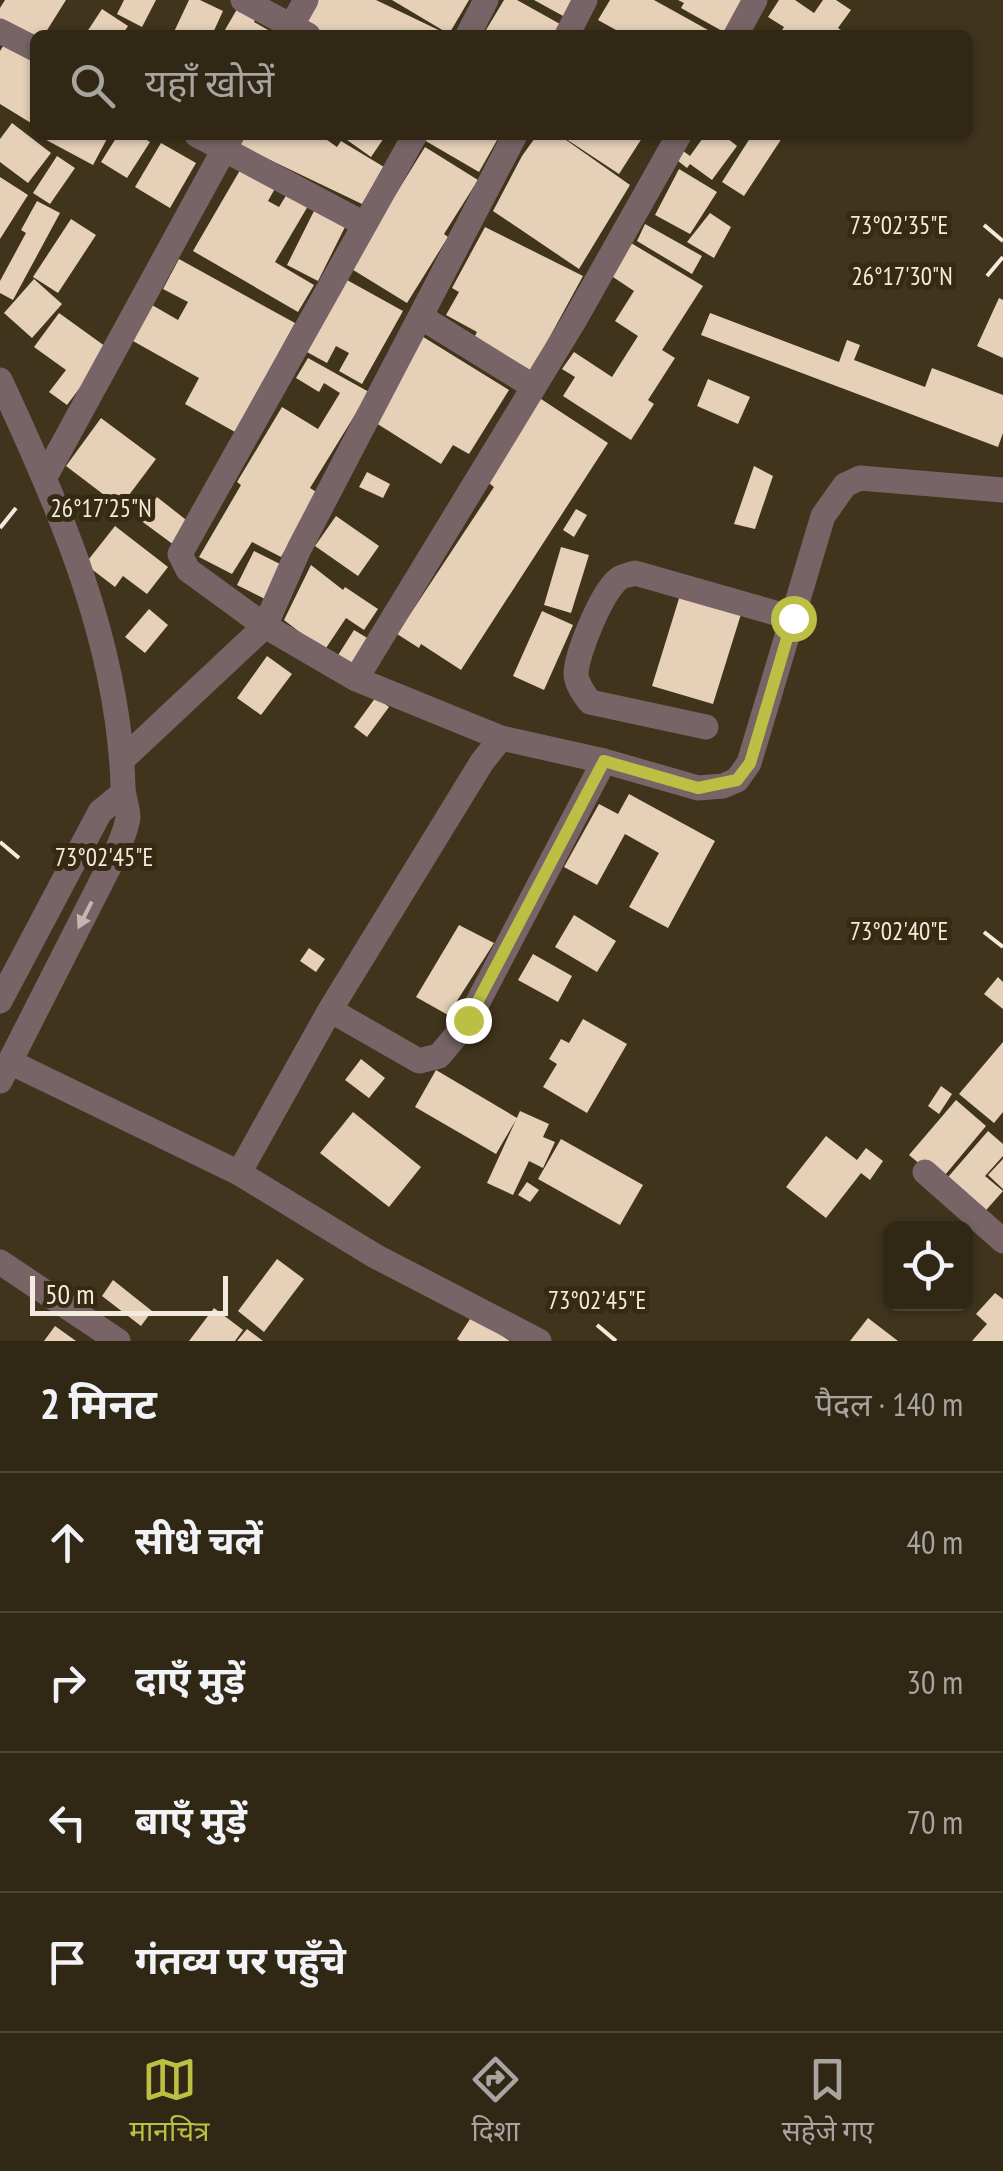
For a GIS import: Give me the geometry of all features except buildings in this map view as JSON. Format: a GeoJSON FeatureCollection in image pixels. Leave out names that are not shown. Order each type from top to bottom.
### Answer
{"type":"FeatureCollection","features":[{"type":"Feature","properties":{"kind":"street"},"geometry":{"type":"LineString","coordinates":[[243,0],[292,30]]}},
{"type":"Feature","properties":{"kind":"street"},"geometry":{"type":"LineString","coordinates":[[296,30],[306,0]]}},
{"type":"Feature","properties":{"kind":"street"},"geometry":{"type":"LineString","coordinates":[[471,30],[486,0]]}},
{"type":"Feature","properties":{"kind":"street"},"geometry":{"type":"LineString","coordinates":[[570,30],[586,0]]}},
{"type":"Feature","properties":{"kind":"street"},"geometry":{"type":"LineString","coordinates":[[739,30],[755,0]]}},
{"type":"Feature","properties":{"kind":"street"},"geometry":{"type":"LineString","coordinates":[[0,31],[30,46]]}},
{"type":"Feature","properties":{"kind":"street"},"geometry":{"type":"LineString","coordinates":[[412,140],[180,554],[188,570],[265,626],[356,680],[501,738],[604,761],[698,788],[737,780],[750,763],[824,516],[845,485],[860,478],[1003,490]]}},
{"type":"Feature","properties":{"kind":"street"},"geometry":{"type":"LineString","coordinates":[[123,758],[265,626],[299,549],[513,140]]}},
{"type":"Feature","properties":{"kind":"street"},"geometry":{"type":"LineString","coordinates":[[356,680],[534,386],[676,140]]}},
{"type":"Feature","properties":{"kind":"street"},"geometry":{"type":"LineString","coordinates":[[45,476],[228,142],[364,224]]}},
{"type":"Feature","properties":{"kind":"street"},"geometry":{"type":"LineString","coordinates":[[421,317],[534,386]]}},
{"type":"Feature","properties":{"kind":"street"},"geometry":{"type":"LineString","coordinates":[[0,380],[45,476],[93,610],[123,744],[123,793],[128,817],[116,853],[5,1071],[240,1173],[374,1256],[540,1341]]}},
{"type":"Feature","properties":{"kind":"street"},"geometry":{"type":"LineString","coordinates":[[706,727],[590,702],[582,692],[576,676],[580,654],[606,592],[621,577],[635,573],[793,618]]}},
{"type":"Feature","properties":{"kind":"street"},"geometry":{"type":"LineString","coordinates":[[240,1173],[330,1010],[482,762],[501,738]]}},
{"type":"Feature","properties":{"kind":"street"},"geometry":{"type":"LineString","coordinates":[[330,1010],[418,1061],[439,1056],[476,1006],[604,761]]}},
{"type":"Feature","properties":{"kind":"street"},"geometry":{"type":"LineString","coordinates":[[0,1001],[100,812],[123,793]]}},
{"type":"Feature","properties":{"kind":"street"},"geometry":{"type":"LineString","coordinates":[[925,1172],[1002,1237]]}},
{"type":"Feature","properties":{"kind":"street"},"geometry":{"type":"LineString","coordinates":[[0,1262],[118,1341]]}},
{"type":"Feature","properties":{"kind":"route"},"geometry":{"type":"LineString","coordinates":[[468,1020],[604,761],[698,788],[723,786],[737,780],[750,763],[793,618]]}}]}
